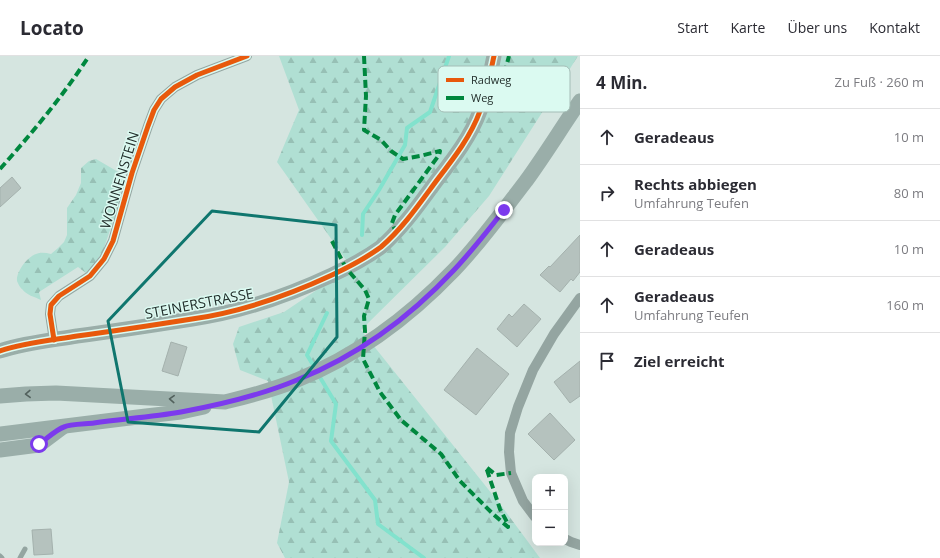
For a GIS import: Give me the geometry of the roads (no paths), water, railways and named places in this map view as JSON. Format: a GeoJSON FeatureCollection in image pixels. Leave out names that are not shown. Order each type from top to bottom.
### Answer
{"type":"FeatureCollection","features":[{"type":"Feature","properties":{"kind":"main road","name":"STEINERSTRASSE"},"geometry":{"type":"LineString","coordinates":[[491,66],[494,56]]}},
{"type":"Feature","properties":{"kind":"main road"},"geometry":{"type":"LineString","coordinates":[[0,434],[181,412],[225,402],[250,396],[296,381],[326,367],[358,349],[411,311],[465,258],[504,210],[580,101]]}},
{"type":"Feature","properties":{"kind":"main road","name":"STEINERSTRASSE"},"geometry":{"type":"LineString","coordinates":[[0,351],[8,348],[54,340],[194,319],[243,309],[282,297],[316,283],[364,258],[380,247],[396,232],[415,210],[459,150],[470,133],[480,112]]}},
{"type":"Feature","properties":{"kind":"main road"},"geometry":{"type":"LineString","coordinates":[[0,396],[56,393],[225,402]]}},
{"type":"Feature","properties":{"kind":"main road"},"geometry":{"type":"LineString","coordinates":[[0,450],[39,444],[64,426]]}},
{"type":"Feature","properties":{"kind":"street","name":"WONNENSTEIN"},"geometry":{"type":"LineString","coordinates":[[54,340],[50,314],[51,305],[58,296],[90,276],[104,259],[113,241],[132,173],[148,126],[154,110],[161,99],[175,87],[198,75],[247,56]]}},
{"type":"Feature","properties":{"kind":"street"},"geometry":{"type":"LineString","coordinates":[[532,513],[523,501],[511,473],[509,452],[510,433],[518,407],[533,370],[554,334],[580,298]]}},
{"type":"Feature","properties":{"kind":"street"},"geometry":{"type":"LineString","coordinates":[[568,540],[580,545]]}},
{"type":"Feature","properties":{"kind":"lane"},"geometry":{"type":"LineString","coordinates":[[20,558],[25,549]]}},
{"type":"Feature","properties":{"kind":"waterway"},"geometry":{"type":"LineString","coordinates":[[446,66],[449,56]]}},
{"type":"Feature","properties":{"kind":"waterway"},"geometry":{"type":"LineString","coordinates":[[362,235],[363,214],[405,145],[407,128],[430,112],[438,88]]}},
{"type":"Feature","properties":{"kind":"waterway"},"geometry":{"type":"LineString","coordinates":[[315,368],[307,355],[327,313]]}},
{"type":"Feature","properties":{"kind":"waterway"},"geometry":{"type":"LineString","coordinates":[[318,374],[336,404],[331,441],[375,500],[378,524],[424,558]]}}]}
